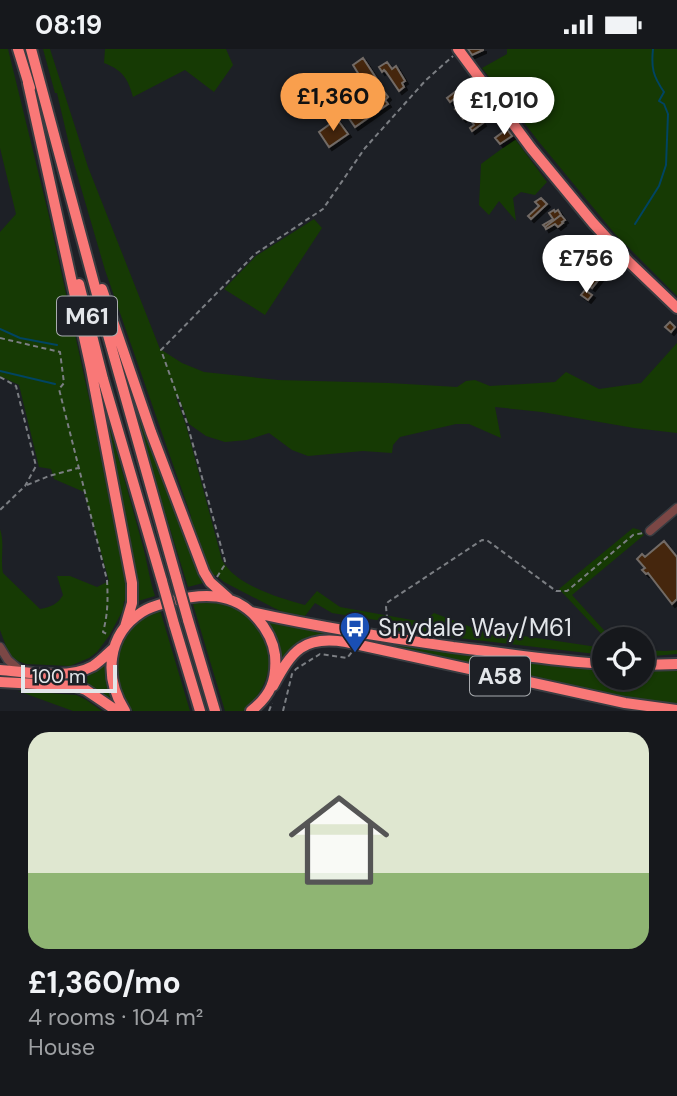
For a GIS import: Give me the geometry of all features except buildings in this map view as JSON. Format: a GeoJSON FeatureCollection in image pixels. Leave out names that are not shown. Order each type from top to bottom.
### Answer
{"type":"FeatureCollection","features":[{"type":"Feature","properties":{"kind":"highway","name":"M61"},"geometry":{"type":"LineString","coordinates":[[18,49],[103,379],[200,710]]}},
{"type":"Feature","properties":{"kind":"highway","name":"M61"},"geometry":{"type":"LineString","coordinates":[[32,49],[106,328],[214,708]]}},
{"type":"Feature","properties":{"kind":"highway"},"geometry":{"type":"LineString","coordinates":[[459,50],[524,138],[593,223],[677,308]]}},
{"type":"Feature","properties":{"kind":"highway","name":"M61"},"geometry":{"type":"LineString","coordinates":[[28,83],[91,369],[132,583],[132,601],[125,627]]}},
{"type":"Feature","properties":{"kind":"highway","name":"M61"},"geometry":{"type":"LineString","coordinates":[[73,200],[155,444],[202,564]]}},
{"type":"Feature","properties":{"kind":"highway"},"geometry":{"type":"LineString","coordinates":[[202,564],[210,582],[228,598]]}},
{"type":"Feature","properties":{"kind":"highway"},"geometry":{"type":"LineString","coordinates":[[202,564],[213,580],[223,588],[285,620]]}},
{"type":"Feature","properties":{"kind":"highway","name":"A58"},"geometry":{"type":"LineString","coordinates":[[125,711],[111,680],[111,665],[114,648],[125,627],[152,607],[188,597],[214,595],[228,598],[251,612],[262,624],[274,649],[271,694]]}},
{"type":"Feature","properties":{"kind":"highway","name":"A58"},"geometry":{"type":"LineString","coordinates":[[251,612],[441,645],[592,663]]}},
{"type":"Feature","properties":{"kind":"highway","name":"A58"},"geometry":{"type":"LineString","coordinates":[[251,711],[271,694],[286,662],[297,650],[307,644],[324,640],[346,642],[625,703],[677,710]]}},
{"type":"Feature","properties":{"kind":"highway","name":"A58"},"geometry":{"type":"LineString","coordinates":[[0,670],[78,672],[96,664],[114,648]]}},
{"type":"Feature","properties":{"kind":"highway"},"geometry":{"type":"LineString","coordinates":[[655,664],[677,663]]}},
{"type":"Feature","properties":{"kind":"highway"},"geometry":{"type":"LineString","coordinates":[[4,682],[75,686],[86,690],[117,711]]}},
{"type":"Feature","properties":{"kind":"highway"},"geometry":{"type":"LineString","coordinates":[[263,711],[271,694]]}},
{"type":"Feature","properties":{"kind":"street"},"geometry":{"type":"LineString","coordinates":[[650,531],[677,508]]}},
{"type":"Feature","properties":{"kind":"street"},"geometry":{"type":"LineString","coordinates":[[1,648],[11,663],[22,672]]}},
{"type":"Feature","properties":{"kind":"street"},"geometry":{"type":"LineString","coordinates":[[1,648],[0,670],[4,682]]}},
{"type":"Feature","properties":{"kind":"path"},"geometry":{"type":"LineString","coordinates":[[216,577],[225,561],[187,423],[161,350],[255,254],[323,209],[365,148],[426,80],[459,50]]}},
{"type":"Feature","properties":{"kind":"path"},"geometry":{"type":"LineString","coordinates":[[0,338],[60,352],[64,383],[59,389],[107,580],[108,609],[103,632],[110,635]]}},
{"type":"Feature","properties":{"kind":"path"},"geometry":{"type":"LineString","coordinates":[[0,377],[16,386],[36,466],[25,486],[0,510]]}},
{"type":"Feature","properties":{"kind":"path"},"geometry":{"type":"LineString","coordinates":[[25,486],[79,468]]}},
{"type":"Feature","properties":{"kind":"path"},"geometry":{"type":"LineString","coordinates":[[388,631],[388,602],[482,540],[488,541],[556,591],[567,591],[633,535],[650,531]]}},
{"type":"Feature","properties":{"kind":"path"},"geometry":{"type":"LineString","coordinates":[[283,711],[292,674],[296,669],[320,654],[347,658],[352,652],[358,654]]}},
{"type":"Feature","properties":{"kind":"path"},"geometry":{"type":"LineString","coordinates":[[269,711],[271,694]]}},
{"type":"Feature","properties":{"kind":"green space"},"geometry":{"type":"Polygon","coordinates":[[[0,49],[8,49],[49,216],[127,582],[128,601],[124,601],[123,610],[109,636],[97,652],[70,666],[26,664],[18,661],[11,656],[0,630],[0,529],[3,573],[40,609],[54,605],[63,595],[57,576],[70,576],[97,587],[109,581],[84,492],[54,479],[51,469],[39,467],[19,385],[0,376],[0,232],[16,214],[0,148],[0,49]]]}},
{"type":"Feature","properties":{"kind":"green space"},"geometry":{"type":"Polygon","coordinates":[[[43,49],[50,49],[88,167],[160,349],[182,363],[204,372],[278,380],[457,387],[466,381],[475,380],[490,386],[555,382],[566,372],[599,389],[641,383],[677,343],[677,433],[495,407],[501,438],[469,424],[456,424],[400,437],[393,445],[392,453],[363,451],[308,456],[292,450],[269,433],[247,440],[225,442],[206,436],[189,424],[179,398],[176,397],[222,560],[237,577],[271,594],[305,605],[317,591],[340,607],[423,622],[434,613],[476,629],[592,646],[592,654],[390,630],[389,622],[332,613],[315,603],[305,616],[283,612],[224,582],[216,575],[213,576],[203,560],[206,558],[105,270],[43,49]]]}},
{"type":"Feature","properties":{"kind":"green space"},"geometry":{"type":"Polygon","coordinates":[[[105,49],[226,49],[233,65],[214,92],[185,70],[133,97],[123,76],[104,63],[105,49]]]}},
{"type":"Feature","properties":{"kind":"green space"},"geometry":{"type":"Polygon","coordinates":[[[507,49],[677,49],[677,296],[615,234],[482,68],[507,54],[507,49]]]}},
{"type":"Feature","properties":{"kind":"green space"},"geometry":{"type":"Polygon","coordinates":[[[515,139],[547,182],[535,195],[521,192],[513,198],[516,221],[499,201],[489,215],[479,205],[481,164],[515,139]]]}},
{"type":"Feature","properties":{"kind":"green space"},"geometry":{"type":"Polygon","coordinates":[[[314,219],[322,228],[265,315],[224,289],[256,256],[314,219]]]}},
{"type":"Feature","properties":{"kind":"green space"},"geometry":{"type":"Polygon","coordinates":[[[131,388],[207,582],[188,587],[131,388]]]}},
{"type":"Feature","properties":{"kind":"green space"},"geometry":{"type":"Polygon","coordinates":[[[104,411],[155,596],[135,602],[104,411]]]}},
{"type":"Feature","properties":{"kind":"green space"},"geometry":{"type":"Polygon","coordinates":[[[633,528],[644,535],[572,595],[601,627],[595,627],[559,589],[633,528]]]}},
{"type":"Feature","properties":{"kind":"green space"},"geometry":{"type":"Polygon","coordinates":[[[192,601],[225,603],[245,613],[257,624],[265,638],[269,668],[256,698],[243,711],[225,711],[192,601]]]}},
{"type":"Feature","properties":{"kind":"green space"},"geometry":{"type":"Polygon","coordinates":[[[160,610],[190,711],[133,711],[119,688],[117,657],[124,637],[137,621],[160,610]]]}},
{"type":"Feature","properties":{"kind":"green space"},"geometry":{"type":"Polygon","coordinates":[[[269,621],[385,641],[384,647],[302,642],[280,662],[269,621]]]}},
{"type":"Feature","properties":{"kind":"green space"},"geometry":{"type":"Polygon","coordinates":[[[387,641],[592,666],[592,690],[655,690],[655,668],[677,667],[677,705],[640,702],[386,647],[387,641]]]}},
{"type":"Feature","properties":{"kind":"green space"},"geometry":{"type":"Polygon","coordinates":[[[677,650],[677,654],[655,656],[655,651],[677,650]]]}},
{"type":"Feature","properties":{"kind":"green space"},"geometry":{"type":"Polygon","coordinates":[[[105,660],[106,683],[114,705],[98,694],[26,677],[69,677],[105,660]]]}},
{"type":"Feature","properties":{"kind":"green space"},"geometry":{"type":"Polygon","coordinates":[[[18,691],[76,695],[102,711],[73,711],[18,691]]]}},
{"type":"Feature","properties":{"kind":"waterway"},"geometry":{"type":"LineString","coordinates":[[635,224],[659,186],[666,165],[668,114],[664,104],[659,101],[664,92],[654,72],[653,49]]}},
{"type":"Feature","properties":{"kind":"waterway"},"geometry":{"type":"LineString","coordinates":[[0,329],[20,338],[57,345]]}},
{"type":"Feature","properties":{"kind":"waterway"},"geometry":{"type":"LineString","coordinates":[[0,371],[55,384]]}},
{"type":"Feature","properties":{"kind":"place","name":"Snydale Way/M61"},"geometry":{"type":"Point","coordinates":[355,654]}}]}
